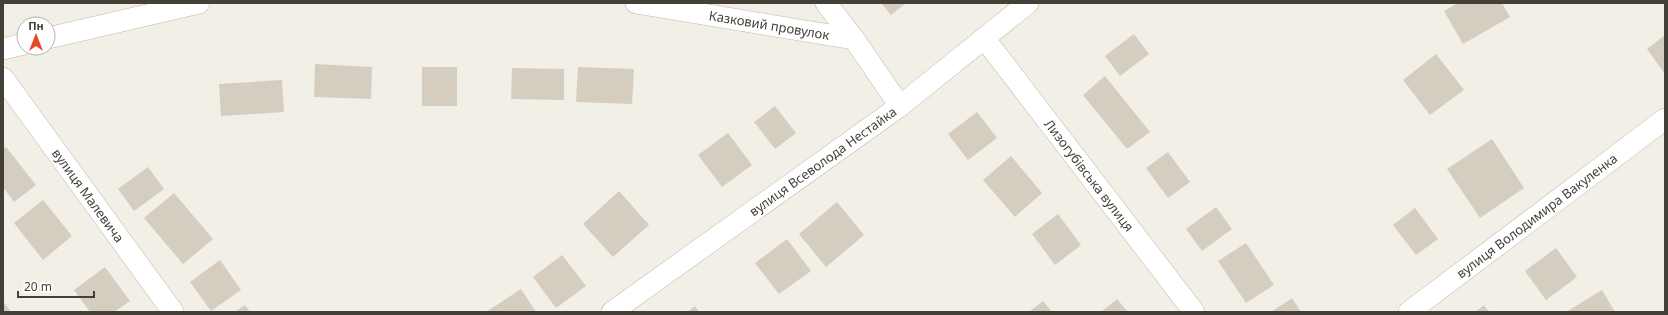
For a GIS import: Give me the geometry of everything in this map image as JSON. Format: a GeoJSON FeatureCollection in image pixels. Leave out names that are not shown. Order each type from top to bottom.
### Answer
{"type":"FeatureCollection","features":[{"type":"Feature","properties":{"kind":"street"},"geometry":{"type":"LineString","coordinates":[[56,36],[200,3]]}},
{"type":"Feature","properties":{"kind":"street","name":"Казковий провулок"},"geometry":{"type":"LineString","coordinates":[[636,3],[854,39]]}},
{"type":"Feature","properties":{"kind":"street"},"geometry":{"type":"LineString","coordinates":[[826,3],[854,39],[900,106]]}},
{"type":"Feature","properties":{"kind":"street","name":"вулиця Всеволода Нестайка"},"geometry":{"type":"LineString","coordinates":[[612,312],[900,106],[1028,3]]}},
{"type":"Feature","properties":{"kind":"street","name":"Лизогубівська вулиця"},"geometry":{"type":"LineString","coordinates":[[984,38],[1194,312]]}},
{"type":"Feature","properties":{"kind":"street"},"geometry":{"type":"LineString","coordinates":[[3,49],[16,46]]}},
{"type":"Feature","properties":{"kind":"street","name":"вулиця Малевича"},"geometry":{"type":"LineString","coordinates":[[3,78],[173,312]]}},
{"type":"Feature","properties":{"kind":"street","name":"вулиця Володимира Вакуленка"},"geometry":{"type":"LineString","coordinates":[[1409,312],[1665,119]]}},
{"type":"Feature","properties":{"kind":"building"},"geometry":{"type":"Polygon","coordinates":[[[881,3],[906,3],[891,15],[881,3]]]}},
{"type":"Feature","properties":{"kind":"building"},"geometry":{"type":"Polygon","coordinates":[[[1458,3],[1502,3],[1510,17],[1463,44],[1444,11],[1458,3]]]}},
{"type":"Feature","properties":{"kind":"building"},"geometry":{"type":"Polygon","coordinates":[[[1134,34],[1149,54],[1120,76],[1105,56],[1134,34]]]}},
{"type":"Feature","properties":{"kind":"building"},"geometry":{"type":"Polygon","coordinates":[[[1665,35],[1665,74],[1647,49],[1665,35]]]}},
{"type":"Feature","properties":{"kind":"building"},"geometry":{"type":"Polygon","coordinates":[[[1436,54],[1464,90],[1430,115],[1403,80],[1436,54]]]}},
{"type":"Feature","properties":{"kind":"building"},"geometry":{"type":"Polygon","coordinates":[[[315,64],[372,67],[371,99],[314,97],[315,64]]]}},
{"type":"Feature","properties":{"kind":"building"},"geometry":{"type":"Polygon","coordinates":[[[422,67],[457,67],[457,106],[422,106],[422,67]]]}},
{"type":"Feature","properties":{"kind":"building"},"geometry":{"type":"Polygon","coordinates":[[[578,67],[634,69],[632,104],[576,102],[578,67]]]}},
{"type":"Feature","properties":{"kind":"building"},"geometry":{"type":"Polygon","coordinates":[[[512,68],[564,69],[564,100],[511,99],[512,68]]]}},
{"type":"Feature","properties":{"kind":"building"},"geometry":{"type":"Polygon","coordinates":[[[1105,76],[1150,132],[1127,149],[1083,95],[1105,76]]]}},
{"type":"Feature","properties":{"kind":"building"},"geometry":{"type":"Polygon","coordinates":[[[282,80],[284,112],[221,116],[219,84],[282,80]]]}},
{"type":"Feature","properties":{"kind":"building"},"geometry":{"type":"Polygon","coordinates":[[[775,106],[796,133],[775,149],[754,122],[775,106]]]}},
{"type":"Feature","properties":{"kind":"building"},"geometry":{"type":"Polygon","coordinates":[[[977,112],[997,138],[968,160],[948,134],[977,112]]]}},
{"type":"Feature","properties":{"kind":"building"},"geometry":{"type":"Polygon","coordinates":[[[728,133],[752,165],[722,187],[698,155],[728,133]]]}},
{"type":"Feature","properties":{"kind":"building"},"geometry":{"type":"Polygon","coordinates":[[[1492,139],[1524,188],[1480,218],[1447,169],[1492,139]]]}},
{"type":"Feature","properties":{"kind":"building"},"geometry":{"type":"Polygon","coordinates":[[[6,147],[36,185],[14,202],[3,187],[3,149],[6,147]]]}},
{"type":"Feature","properties":{"kind":"building"},"geometry":{"type":"Polygon","coordinates":[[[1168,152],[1190,182],[1168,198],[1146,168],[1168,152]]]}},
{"type":"Feature","properties":{"kind":"building"},"geometry":{"type":"Polygon","coordinates":[[[1011,156],[1042,193],[1015,217],[983,180],[1011,156]]]}},
{"type":"Feature","properties":{"kind":"building"},"geometry":{"type":"Polygon","coordinates":[[[148,167],[164,189],[134,211],[118,189],[148,167]]]}},
{"type":"Feature","properties":{"kind":"building"},"geometry":{"type":"Polygon","coordinates":[[[619,191],[649,225],[613,257],[583,224],[619,191]]]}},
{"type":"Feature","properties":{"kind":"building"},"geometry":{"type":"Polygon","coordinates":[[[174,193],[213,239],[183,264],[144,218],[174,193]]]}},
{"type":"Feature","properties":{"kind":"building"},"geometry":{"type":"Polygon","coordinates":[[[43,200],[72,236],[43,260],[14,223],[43,200]]]}},
{"type":"Feature","properties":{"kind":"building"},"geometry":{"type":"Polygon","coordinates":[[[837,202],[864,235],[826,267],[799,234],[837,202]]]}},
{"type":"Feature","properties":{"kind":"building"},"geometry":{"type":"Polygon","coordinates":[[[1216,207],[1232,229],[1202,251],[1186,229],[1216,207]]]}},
{"type":"Feature","properties":{"kind":"building"},"geometry":{"type":"Polygon","coordinates":[[[1415,208],[1438,239],[1416,255],[1393,225],[1415,208]]]}},
{"type":"Feature","properties":{"kind":"building"},"geometry":{"type":"Polygon","coordinates":[[[1058,214],[1081,245],[1055,265],[1032,234],[1058,214]]]}},
{"type":"Feature","properties":{"kind":"building"},"geometry":{"type":"Polygon","coordinates":[[[787,239],[811,271],[779,294],[755,263],[787,239]]]}},
{"type":"Feature","properties":{"kind":"building"},"geometry":{"type":"Polygon","coordinates":[[[1246,243],[1274,285],[1246,303],[1218,261],[1246,243]]]}},
{"type":"Feature","properties":{"kind":"building"},"geometry":{"type":"Polygon","coordinates":[[[1556,248],[1577,277],[1546,300],[1525,271],[1556,248]]]}},
{"type":"Feature","properties":{"kind":"building"},"geometry":{"type":"Polygon","coordinates":[[[562,255],[586,286],[556,308],[533,277],[562,255]]]}},
{"type":"Feature","properties":{"kind":"building"},"geometry":{"type":"Polygon","coordinates":[[[220,260],[241,290],[211,311],[190,282],[220,260]]]}},
{"type":"Feature","properties":{"kind":"building"},"geometry":{"type":"Polygon","coordinates":[[[105,267],[130,301],[114,312],[90,312],[74,290],[105,267]]]}},
{"type":"Feature","properties":{"kind":"building"},"geometry":{"type":"Polygon","coordinates":[[[521,289],[536,312],[486,312],[521,289]]]}},
{"type":"Feature","properties":{"kind":"building"},"geometry":{"type":"Polygon","coordinates":[[[1602,290],[1615,312],[1566,312],[1602,290]]]}},
{"type":"Feature","properties":{"kind":"building"},"geometry":{"type":"Polygon","coordinates":[[[1292,298],[1301,312],[1271,312],[1292,298]]]}},
{"type":"Feature","properties":{"kind":"building"},"geometry":{"type":"Polygon","coordinates":[[[1117,299],[1128,312],[1101,312],[1117,299]]]}},
{"type":"Feature","properties":{"kind":"building"},"geometry":{"type":"Polygon","coordinates":[[[3,301],[11,312],[3,312],[3,301]]]}},
{"type":"Feature","properties":{"kind":"building"},"geometry":{"type":"Polygon","coordinates":[[[1043,301],[1052,312],[1029,312],[1043,301]]]}},
{"type":"Feature","properties":{"kind":"building"},"geometry":{"type":"Polygon","coordinates":[[[245,305],[250,312],[235,312],[245,305]]]}},
{"type":"Feature","properties":{"kind":"building"},"geometry":{"type":"Polygon","coordinates":[[[1484,305],[1489,312],[1475,312],[1484,305]]]}},
{"type":"Feature","properties":{"kind":"building"},"geometry":{"type":"Polygon","coordinates":[[[695,306],[699,312],[687,312],[695,306]]]}}]}
